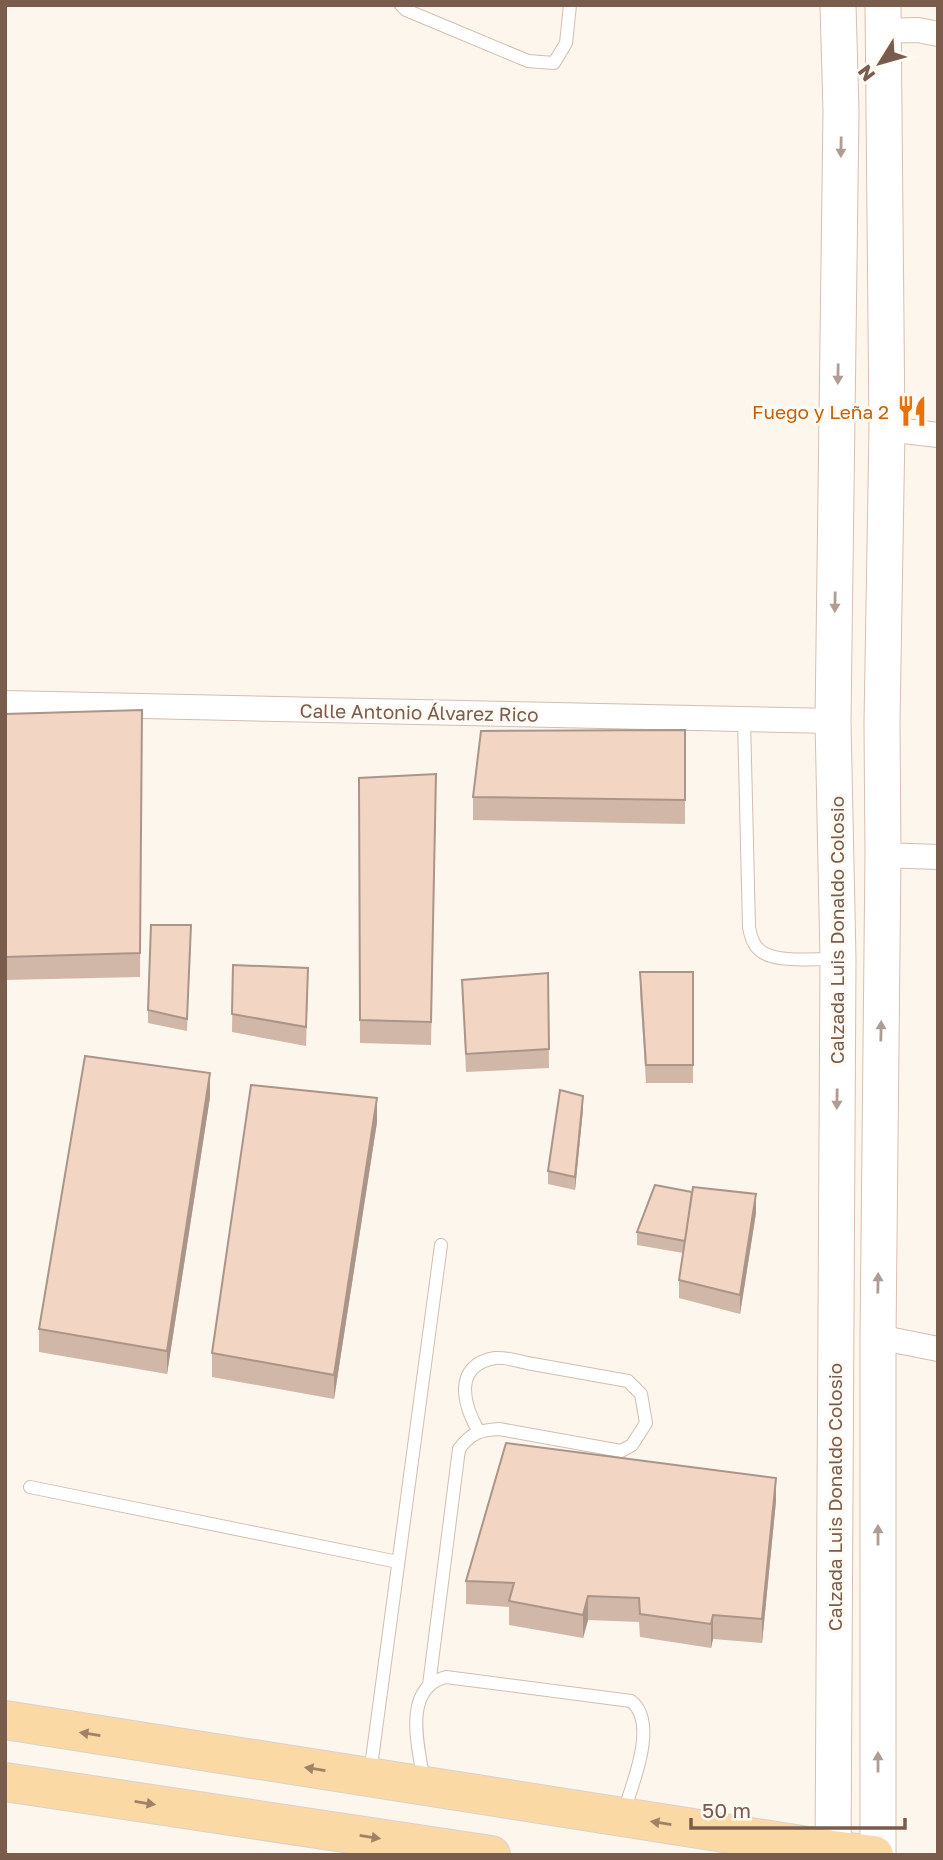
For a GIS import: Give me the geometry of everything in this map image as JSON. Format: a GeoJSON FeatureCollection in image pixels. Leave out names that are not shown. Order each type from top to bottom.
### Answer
{"type":"FeatureCollection","features":[{"type":"Feature","properties":{"kind":"main road"},"geometry":{"type":"LineString","coordinates":[[5,1720],[833,1853],[876,1855],[882,723],[887,429],[886,110],[883,18],[838,22]]}},
{"type":"Feature","properties":{"kind":"main road","name":"Calzada Luis Donaldo Colosio"},"geometry":{"type":"LineString","coordinates":[[833,1853],[838,959],[833,721],[841,111],[838,22]]}},
{"type":"Feature","properties":{"kind":"main road"},"geometry":{"type":"LineString","coordinates":[[841,111],[886,110]]}},
{"type":"Feature","properties":{"kind":"main road"},"geometry":{"type":"LineString","coordinates":[[833,721],[882,723]]}},
{"type":"Feature","properties":{"kind":"main road"},"geometry":{"type":"LineString","coordinates":[[834,1337],[878,1337]]}},
{"type":"Feature","properties":{"kind":"main road"},"geometry":{"type":"LineString","coordinates":[[5,1782],[491,1855]]}},
{"type":"Feature","properties":{"kind":"street"},"geometry":{"type":"LineString","coordinates":[[883,18],[938,34]]}},
{"type":"Feature","properties":{"kind":"street"},"geometry":{"type":"LineString","coordinates":[[887,429],[938,435]]}},
{"type":"Feature","properties":{"kind":"street","name":"Calle Antonio Álvarez Rico"},"geometry":{"type":"LineString","coordinates":[[5,703],[833,721]]}},
{"type":"Feature","properties":{"kind":"street"},"geometry":{"type":"LineString","coordinates":[[883,855],[938,857]]}},
{"type":"Feature","properties":{"kind":"street"},"geometry":{"type":"LineString","coordinates":[[878,1337],[938,1349]]}},
{"type":"Feature","properties":{"kind":"lane"},"geometry":{"type":"LineString","coordinates":[[401,5],[406,10],[528,61],[554,62],[566,43],[570,5]]}},
{"type":"Feature","properties":{"kind":"lane"},"geometry":{"type":"LineString","coordinates":[[744,719],[749,926],[755,945],[768,956],[783,959],[838,959]]}},
{"type":"Feature","properties":{"kind":"lane"},"geometry":{"type":"LineString","coordinates":[[370,1777],[441,1245]]}},
{"type":"Feature","properties":{"kind":"lane"},"geometry":{"type":"LineString","coordinates":[[429,1685],[459,1449],[467,1438],[478,1430],[499,1429],[621,1451],[632,1445],[646,1423],[641,1394],[628,1381],[497,1358],[476,1365],[467,1378],[465,1392],[468,1412],[478,1430]]}},
{"type":"Feature","properties":{"kind":"lane"},"geometry":{"type":"LineString","coordinates":[[30,1487],[398,1562]]}},
{"type":"Feature","properties":{"kind":"lane"},"geometry":{"type":"LineString","coordinates":[[425,1786],[417,1719],[419,1701],[429,1685],[436,1680],[446,1677],[631,1701],[639,1707],[644,1725],[639,1761],[622,1817]]}},
{"type":"Feature","properties":{"kind":"building"},"geometry":{"type":"Polygon","coordinates":[[[142,710],[140,953],[5,957],[5,714],[142,710]]]}},
{"type":"Feature","properties":{"kind":"building"},"geometry":{"type":"Polygon","coordinates":[[[685,730],[685,800],[473,797],[481,731],[685,730]]]}},
{"type":"Feature","properties":{"kind":"building"},"geometry":{"type":"Polygon","coordinates":[[[436,774],[431,1022],[360,1020],[359,778],[436,774]]]}},
{"type":"Feature","properties":{"kind":"building"},"geometry":{"type":"Polygon","coordinates":[[[151,925],[191,925],[187,1019],[148,1010],[151,925]]]}},
{"type":"Feature","properties":{"kind":"building"},"geometry":{"type":"Polygon","coordinates":[[[233,965],[308,968],[306,1027],[232,1014],[233,965]]]}},
{"type":"Feature","properties":{"kind":"building"},"geometry":{"type":"Polygon","coordinates":[[[640,972],[693,972],[693,1065],[646,1065],[640,972]]]}},
{"type":"Feature","properties":{"kind":"building"},"geometry":{"type":"Polygon","coordinates":[[[548,973],[549,1049],[466,1054],[462,980],[548,973]]]}},
{"type":"Feature","properties":{"kind":"building"},"geometry":{"type":"Polygon","coordinates":[[[85,1056],[210,1073],[167,1351],[39,1329],[85,1056]]]}},
{"type":"Feature","properties":{"kind":"building"},"geometry":{"type":"Polygon","coordinates":[[[251,1085],[377,1098],[334,1375],[212,1353],[251,1085]]]}},
{"type":"Feature","properties":{"kind":"building"},"geometry":{"type":"Polygon","coordinates":[[[560,1090],[583,1096],[575,1177],[548,1171],[560,1090]]]}},
{"type":"Feature","properties":{"kind":"building"},"geometry":{"type":"Polygon","coordinates":[[[655,1185],[692,1192],[685,1241],[637,1232],[655,1185]]]}},
{"type":"Feature","properties":{"kind":"building"},"geometry":{"type":"Polygon","coordinates":[[[693,1187],[756,1194],[740,1295],[679,1280],[693,1187]]]}},
{"type":"Feature","properties":{"kind":"building"},"geometry":{"type":"Polygon","coordinates":[[[506,1443],[776,1478],[762,1619],[713,1615],[711,1624],[640,1614],[639,1598],[588,1596],[583,1615],[509,1601],[514,1583],[466,1581],[506,1443]]]}},
{"type":"Feature","properties":{"kind":"place","name":"Fuego y Leña 2"},"geometry":{"type":"Point","coordinates":[912,411]}}]}
